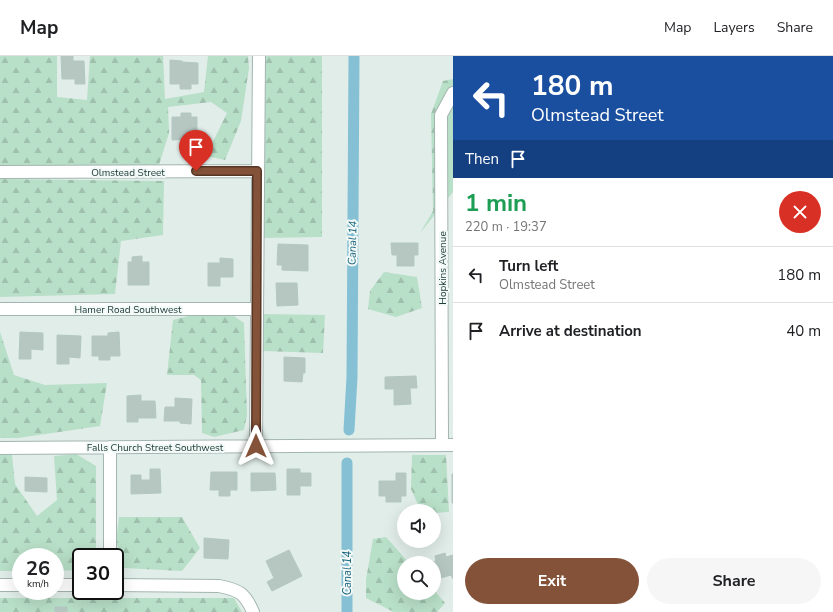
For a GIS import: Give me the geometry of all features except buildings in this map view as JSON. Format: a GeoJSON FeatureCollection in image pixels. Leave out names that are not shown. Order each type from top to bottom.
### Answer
{"type":"FeatureCollection","features":[{"type":"Feature","properties":{"kind":"street"},"geometry":{"type":"LineString","coordinates":[[256,446],[258,56]]}},
{"type":"Feature","properties":{"kind":"street","name":"Hopkins Avenue"},"geometry":{"type":"LineString","coordinates":[[448,445],[441,115],[452,94]]}},
{"type":"Feature","properties":{"kind":"street","name":"Olmstead Street"},"geometry":{"type":"LineString","coordinates":[[0,172],[257,171]]}},
{"type":"Feature","properties":{"kind":"street","name":"Hamer Road Southwest"},"geometry":{"type":"LineString","coordinates":[[0,309],[257,309]]}},
{"type":"Feature","properties":{"kind":"street","name":"Falls Church Street Southwest"},"geometry":{"type":"LineString","coordinates":[[0,448],[448,445]]}},
{"type":"Feature","properties":{"kind":"street"},"geometry":{"type":"LineString","coordinates":[[110,447],[110,548]]}},
{"type":"Feature","properties":{"kind":"street"},"geometry":{"type":"LineString","coordinates":[[0,585],[12,585]]}},
{"type":"Feature","properties":{"kind":"street"},"geometry":{"type":"LineString","coordinates":[[124,585],[219,586],[234,589],[246,597],[253,612]]}},
{"type":"Feature","properties":{"kind":"green space"},"geometry":{"type":"Polygon","coordinates":[[[0,56],[57,56],[57,97],[87,100],[90,56],[163,56],[165,99],[204,92],[208,56],[248,56],[249,68],[241,121],[225,160],[206,156],[227,113],[211,102],[168,107],[169,133],[159,165],[0,165],[0,56]]]}},
{"type":"Feature","properties":{"kind":"green space"},"geometry":{"type":"Polygon","coordinates":[[[264,56],[322,56],[322,237],[260,238],[264,56]]]}},
{"type":"Feature","properties":{"kind":"green space"},"geometry":{"type":"Polygon","coordinates":[[[453,79],[453,192],[420,233],[433,211],[431,114],[443,81],[453,79]]]}},
{"type":"Feature","properties":{"kind":"green space"},"geometry":{"type":"Polygon","coordinates":[[[0,179],[164,181],[163,235],[121,241],[115,294],[0,297],[0,179]]]}},
{"type":"Feature","properties":{"kind":"green space"},"geometry":{"type":"Polygon","coordinates":[[[384,272],[417,277],[422,308],[396,317],[368,309],[370,291],[384,272]]]}},
{"type":"Feature","properties":{"kind":"green space"},"geometry":{"type":"Polygon","coordinates":[[[264,314],[325,315],[323,353],[263,351],[264,314]]]}},
{"type":"Feature","properties":{"kind":"green space"},"geometry":{"type":"Polygon","coordinates":[[[188,316],[234,316],[244,323],[247,415],[244,430],[214,437],[202,433],[201,380],[194,375],[167,375],[173,320],[188,316]]]}},
{"type":"Feature","properties":{"kind":"green space"},"geometry":{"type":"Polygon","coordinates":[[[0,332],[14,375],[45,385],[107,383],[100,426],[18,438],[0,438],[0,332]]]}},
{"type":"Feature","properties":{"kind":"green space"},"geometry":{"type":"Polygon","coordinates":[[[76,454],[96,466],[96,548],[72,548],[72,570],[64,571],[64,548],[12,548],[12,571],[0,571],[0,455],[12,455],[15,484],[37,516],[57,500],[54,456],[76,454]]]}},
{"type":"Feature","properties":{"kind":"green space"},"geometry":{"type":"Polygon","coordinates":[[[412,455],[446,455],[449,512],[441,513],[441,504],[418,504],[411,489],[412,455]]]}},
{"type":"Feature","properties":{"kind":"green space"},"geometry":{"type":"Polygon","coordinates":[[[119,517],[182,517],[200,548],[182,571],[124,568],[124,548],[118,548],[116,542],[119,517]]]}},
{"type":"Feature","properties":{"kind":"green space"},"geometry":{"type":"Polygon","coordinates":[[[386,537],[403,556],[397,556],[397,600],[441,600],[441,598],[445,603],[437,612],[394,612],[366,598],[366,580],[373,539],[386,537]]]}},
{"type":"Feature","properties":{"kind":"green space"},"geometry":{"type":"Polygon","coordinates":[[[0,598],[12,598],[12,600],[64,600],[64,598],[72,598],[72,600],[124,600],[124,598],[234,598],[242,612],[0,612],[0,598]]]}},
{"type":"Feature","properties":{"kind":"waterway","name":"Canal 14"},"geometry":{"type":"LineString","coordinates":[[349,430],[352,377],[354,56]]}},
{"type":"Feature","properties":{"kind":"waterway","name":"Canal 14"},"geometry":{"type":"LineString","coordinates":[[347,463],[347,612]]}},
{"type":"Feature","properties":{"kind":"route"},"geometry":{"type":"LineString","coordinates":[[196,171],[257,171],[256,446]]}}]}
